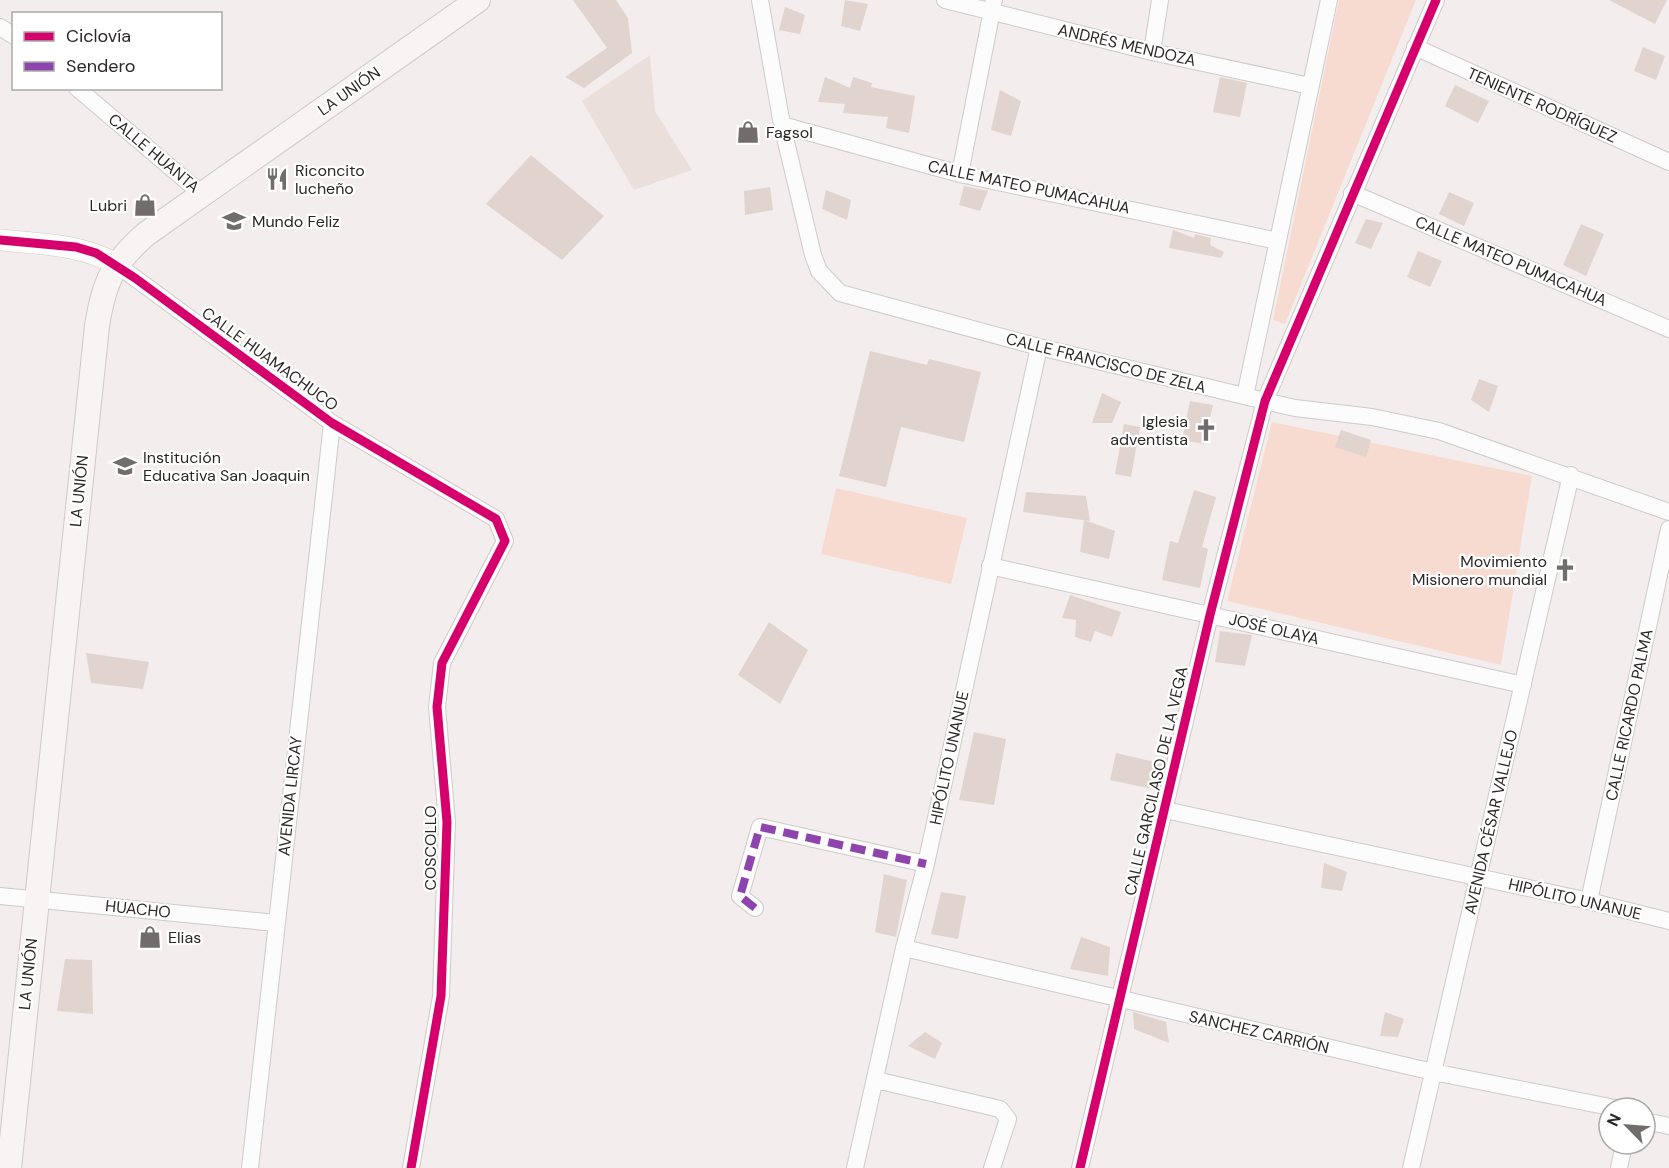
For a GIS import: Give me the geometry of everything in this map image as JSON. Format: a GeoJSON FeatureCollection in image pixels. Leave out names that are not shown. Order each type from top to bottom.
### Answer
{"type":"FeatureCollection","features":[{"type":"Feature","properties":{"kind":"main road","name":"LA UNIÓN"},"geometry":{"type":"LineString","coordinates":[[9,1168],[35,899],[102,296],[116,264],[146,234],[478,0]]}},
{"type":"Feature","properties":{"kind":"street","name":"CALLE FRANCISCO DE ZELA"},"geometry":{"type":"LineString","coordinates":[[760,0],[782,125],[813,255],[819,271],[840,293],[858,300],[1039,347],[1295,408],[1372,417],[1439,431],[1571,475],[1669,512]]}},
{"type":"Feature","properties":{"kind":"street","name":"ANDRÉS MENDOZA"},"geometry":{"type":"LineString","coordinates":[[945,0],[993,6],[1152,52],[1310,86]]}},
{"type":"Feature","properties":{"kind":"street"},"geometry":{"type":"LineString","coordinates":[[1152,52],[1160,0]]}},
{"type":"Feature","properties":{"kind":"street"},"geometry":{"type":"LineString","coordinates":[[1245,396],[1329,0]]}},
{"type":"Feature","properties":{"kind":"street","name":"CALLE GARCILASO DE LA VEGA"},"geometry":{"type":"LineString","coordinates":[[1080,1168],[1210,615],[1265,401],[1436,0]]}},
{"type":"Feature","properties":{"kind":"street"},"geometry":{"type":"LineString","coordinates":[[960,174],[993,6]]}},
{"type":"Feature","properties":{"kind":"street","name":"TENIENTE RODRÍGUEZ"},"geometry":{"type":"LineString","coordinates":[[1415,47],[1669,162]]}},
{"type":"Feature","properties":{"kind":"street","name":"CALLE HUANTA"},"geometry":{"type":"LineString","coordinates":[[79,90],[204,195]]}},
{"type":"Feature","properties":{"kind":"street","name":"CALLE MATEO PUMACAHUA"},"geometry":{"type":"LineString","coordinates":[[782,125],[960,174],[1278,241]]}},
{"type":"Feature","properties":{"kind":"street","name":"CALLE MATEO PUMACAHUA"},"geometry":{"type":"LineString","coordinates":[[1352,193],[1669,329]]}},
{"type":"Feature","properties":{"kind":"street","name":"CALLE HUAMACHUCO"},"geometry":{"type":"LineString","coordinates":[[0,240],[75,247],[96,253],[116,264],[332,423],[496,519],[505,541]]}},
{"type":"Feature","properties":{"kind":"street","name":"HIPÓLITO UNANUE"},"geometry":{"type":"LineString","coordinates":[[855,1168],[904,948],[926,864],[1039,347]]}},
{"type":"Feature","properties":{"kind":"street","name":"AVENIDA LIRCAY"},"geometry":{"type":"LineString","coordinates":[[250,1168],[332,423]]}},
{"type":"Feature","properties":{"kind":"street","name":"AVENIDA CÉSAR VALLEJO"},"geometry":{"type":"LineString","coordinates":[[1411,1168],[1571,475]]}},
{"type":"Feature","properties":{"kind":"street","name":"CALLE RICARDO PALMA"},"geometry":{"type":"LineString","coordinates":[[1589,901],[1669,530]]}},
{"type":"Feature","properties":{"kind":"street","name":"COSCOLLO"},"geometry":{"type":"LineString","coordinates":[[411,1168],[441,996],[447,822],[437,707],[442,663],[505,541]]}},
{"type":"Feature","properties":{"kind":"street","name":"JOSÉ OLAYA"},"geometry":{"type":"LineString","coordinates":[[990,566],[1522,685]]}},
{"type":"Feature","properties":{"kind":"street","name":"HIPÓLITO UNANUE"},"geometry":{"type":"LineString","coordinates":[[1165,810],[1589,901],[1669,921]]}},
{"type":"Feature","properties":{"kind":"street"},"geometry":{"type":"LineString","coordinates":[[754,908],[740,896],[760,827],[926,864]]}},
{"type":"Feature","properties":{"kind":"street","name":"HUACHO"},"geometry":{"type":"LineString","coordinates":[[0,896],[276,923]]}},
{"type":"Feature","properties":{"kind":"street","name":"SANCHEZ CARRIÓN"},"geometry":{"type":"LineString","coordinates":[[904,948],[1433,1072],[1597,1104]]}},
{"type":"Feature","properties":{"kind":"street"},"geometry":{"type":"LineString","coordinates":[[876,1080],[1000,1109],[1008,1119],[992,1168]]}},
{"type":"Feature","properties":{"kind":"shaded area"},"geometry":{"type":"Polygon","coordinates":[[[1339,0],[1416,0],[1285,324],[1273,320],[1339,0]]]}},
{"type":"Feature","properties":{"kind":"shaded area"},"geometry":{"type":"Polygon","coordinates":[[[650,55],[655,111],[692,170],[634,190],[582,101],[650,55]]]}},
{"type":"Feature","properties":{"kind":"shaded area"},"geometry":{"type":"Polygon","coordinates":[[[1272,422],[1532,476],[1501,665],[1227,601],[1272,422]]]}},
{"type":"Feature","properties":{"kind":"shaded area"},"geometry":{"type":"Polygon","coordinates":[[[836,488],[967,518],[951,584],[821,554],[836,488]]]}},
{"type":"Feature","properties":{"kind":"building"},"geometry":{"type":"Polygon","coordinates":[[[573,0],[616,0],[628,18],[632,53],[584,88],[565,77],[607,48],[573,0]]]}},
{"type":"Feature","properties":{"kind":"building"},"geometry":{"type":"Polygon","coordinates":[[[845,0],[868,4],[860,31],[841,26],[845,0]]]}},
{"type":"Feature","properties":{"kind":"building"},"geometry":{"type":"Polygon","coordinates":[[[1609,0],[1667,0],[1655,24],[1609,0]]]}},
{"type":"Feature","properties":{"kind":"building"},"geometry":{"type":"Polygon","coordinates":[[[785,7],[805,15],[800,34],[779,30],[785,7]]]}},
{"type":"Feature","properties":{"kind":"building"},"geometry":{"type":"Polygon","coordinates":[[[1643,47],[1665,56],[1656,80],[1634,71],[1643,47]]]}},
{"type":"Feature","properties":{"kind":"building"},"geometry":{"type":"Polygon","coordinates":[[[825,77],[850,88],[853,77],[872,83],[871,87],[915,96],[909,133],[886,128],[888,117],[843,113],[845,104],[818,102],[825,77]]]}},
{"type":"Feature","properties":{"kind":"building"},"geometry":{"type":"Polygon","coordinates":[[[1220,77],[1247,83],[1240,117],[1213,112],[1220,77]]]}},
{"type":"Feature","properties":{"kind":"building"},"geometry":{"type":"Polygon","coordinates":[[[1455,85],[1489,101],[1478,123],[1445,106],[1455,85]]]}},
{"type":"Feature","properties":{"kind":"building"},"geometry":{"type":"Polygon","coordinates":[[[1000,90],[1021,101],[1011,136],[991,130],[1000,90]]]}},
{"type":"Feature","properties":{"kind":"building"},"geometry":{"type":"Polygon","coordinates":[[[531,155],[604,216],[562,260],[486,204],[531,155]]]}},
{"type":"Feature","properties":{"kind":"building"},"geometry":{"type":"Polygon","coordinates":[[[964,186],[988,191],[980,211],[959,205],[964,186]]]}},
{"type":"Feature","properties":{"kind":"building"},"geometry":{"type":"Polygon","coordinates":[[[770,187],[773,210],[745,215],[744,191],[770,187]]]}},
{"type":"Feature","properties":{"kind":"building"},"geometry":{"type":"Polygon","coordinates":[[[826,190],[851,200],[847,220],[822,209],[826,190]]]}},
{"type":"Feature","properties":{"kind":"building"},"geometry":{"type":"Polygon","coordinates":[[[1449,192],[1474,203],[1464,226],[1439,214],[1449,192]]]}},
{"type":"Feature","properties":{"kind":"building"},"geometry":{"type":"Polygon","coordinates":[[[1366,219],[1383,223],[1371,249],[1355,243],[1366,219]]]}},
{"type":"Feature","properties":{"kind":"building"},"geometry":{"type":"Polygon","coordinates":[[[1581,224],[1604,234],[1586,276],[1563,265],[1581,224]]]}},
{"type":"Feature","properties":{"kind":"building"},"geometry":{"type":"Polygon","coordinates":[[[1173,230],[1194,238],[1195,234],[1211,238],[1210,245],[1224,252],[1221,258],[1169,248],[1173,230]]]}},
{"type":"Feature","properties":{"kind":"building"},"geometry":{"type":"Polygon","coordinates":[[[1418,251],[1442,261],[1430,287],[1407,277],[1418,251]]]}},
{"type":"Feature","properties":{"kind":"building"},"geometry":{"type":"Polygon","coordinates":[[[870,351],[927,365],[929,359],[981,372],[964,442],[901,427],[886,487],[839,476],[870,351]]]}},
{"type":"Feature","properties":{"kind":"building"},"geometry":{"type":"Polygon","coordinates":[[[1479,379],[1498,386],[1489,412],[1471,400],[1479,379]]]}},
{"type":"Feature","properties":{"kind":"building"},"geometry":{"type":"Polygon","coordinates":[[[1102,393],[1121,402],[1112,423],[1092,423],[1102,393]]]}},
{"type":"Feature","properties":{"kind":"building"},"geometry":{"type":"Polygon","coordinates":[[[1190,401],[1213,405],[1204,444],[1182,440],[1190,401]]]}},
{"type":"Feature","properties":{"kind":"building"},"geometry":{"type":"Polygon","coordinates":[[[1124,424],[1140,427],[1131,477],[1115,474],[1124,424]]]}},
{"type":"Feature","properties":{"kind":"building"},"geometry":{"type":"Polygon","coordinates":[[[1341,430],[1371,440],[1366,457],[1335,447],[1341,430]]]}},
{"type":"Feature","properties":{"kind":"building"},"geometry":{"type":"Polygon","coordinates":[[[1194,490],[1216,497],[1202,547],[1208,549],[1200,588],[1162,580],[1170,541],[1178,543],[1194,490]]]}},
{"type":"Feature","properties":{"kind":"building"},"geometry":{"type":"Polygon","coordinates":[[[1026,492],[1086,496],[1090,521],[1023,512],[1026,492]]]}},
{"type":"Feature","properties":{"kind":"building"},"geometry":{"type":"Polygon","coordinates":[[[1084,520],[1115,531],[1109,559],[1080,552],[1084,520]]]}},
{"type":"Feature","properties":{"kind":"building"},"geometry":{"type":"Polygon","coordinates":[[[1070,595],[1121,612],[1112,637],[1095,631],[1091,642],[1075,637],[1076,620],[1062,618],[1070,595]]]}},
{"type":"Feature","properties":{"kind":"building"},"geometry":{"type":"Polygon","coordinates":[[[769,622],[808,650],[780,704],[738,675],[769,622]]]}},
{"type":"Feature","properties":{"kind":"building"},"geometry":{"type":"Polygon","coordinates":[[[1220,631],[1252,635],[1245,666],[1215,662],[1220,631]]]}},
{"type":"Feature","properties":{"kind":"building"},"geometry":{"type":"Polygon","coordinates":[[[86,653],[149,662],[143,689],[91,683],[86,653]]]}},
{"type":"Feature","properties":{"kind":"building"},"geometry":{"type":"Polygon","coordinates":[[[974,732],[1006,739],[994,805],[959,800],[974,732]]]}},
{"type":"Feature","properties":{"kind":"building"},"geometry":{"type":"Polygon","coordinates":[[[1116,753],[1163,764],[1157,790],[1110,780],[1116,753]]]}},
{"type":"Feature","properties":{"kind":"building"},"geometry":{"type":"Polygon","coordinates":[[[1324,863],[1347,872],[1342,891],[1321,888],[1324,863]]]}},
{"type":"Feature","properties":{"kind":"building"},"geometry":{"type":"Polygon","coordinates":[[[884,874],[907,880],[896,937],[875,932],[884,874]]]}},
{"type":"Feature","properties":{"kind":"building"},"geometry":{"type":"Polygon","coordinates":[[[941,892],[966,896],[958,939],[931,934],[941,892]]]}},
{"type":"Feature","properties":{"kind":"building"},"geometry":{"type":"Polygon","coordinates":[[[1081,937],[1110,947],[1108,976],[1070,969],[1081,937]]]}},
{"type":"Feature","properties":{"kind":"building"},"geometry":{"type":"Polygon","coordinates":[[[65,959],[92,960],[93,1014],[57,1011],[65,959]]]}},
{"type":"Feature","properties":{"kind":"building"},"geometry":{"type":"Polygon","coordinates":[[[1133,1012],[1166,1022],[1169,1043],[1134,1029],[1133,1012]]]}},
{"type":"Feature","properties":{"kind":"building"},"geometry":{"type":"Polygon","coordinates":[[[1385,1012],[1404,1019],[1398,1037],[1380,1036],[1385,1012]]]}},
{"type":"Feature","properties":{"kind":"building"},"geometry":{"type":"Polygon","coordinates":[[[925,1032],[942,1043],[935,1059],[908,1046],[925,1032]]]}},
{"type":"Feature","properties":{"kind":"marked path"},"geometry":{"type":"LineString","coordinates":[[755,908],[740,896],[760,827],[926,864]]}},
{"type":"Feature","properties":{"kind":"cycle path"},"geometry":{"type":"LineString","coordinates":[[1080,1168],[1210,615],[1265,401],[1436,0]]}},
{"type":"Feature","properties":{"kind":"cycle path"},"geometry":{"type":"LineString","coordinates":[[0,240],[76,247],[96,253],[135,278],[332,423],[496,519],[505,541],[442,663],[437,707],[447,822],[441,996],[411,1168]]}},
{"type":"Feature","properties":{"kind":"place","name":"Fagsol"},"geometry":{"type":"Point","coordinates":[748,132]}},
{"type":"Feature","properties":{"kind":"place","name":"Riconcito lucheño"},"geometry":{"type":"Point","coordinates":[277,179]}},
{"type":"Feature","properties":{"kind":"place","name":"Lubri"},"geometry":{"type":"Point","coordinates":[145,205]}},
{"type":"Feature","properties":{"kind":"place","name":"Mundo Feliz"},"geometry":{"type":"Point","coordinates":[234,221]}},
{"type":"Feature","properties":{"kind":"place","name":"Iglesia adventista"},"geometry":{"type":"Point","coordinates":[1206,430]}},
{"type":"Feature","properties":{"kind":"place","name":"Institución Educativa San Joaquin"},"geometry":{"type":"Point","coordinates":[125,466]}},
{"type":"Feature","properties":{"kind":"place","name":"Movimiento Misionero mundial"},"geometry":{"type":"Point","coordinates":[1565,570]}},
{"type":"Feature","properties":{"kind":"place","name":"Elias"},"geometry":{"type":"Point","coordinates":[150,937]}}]}
